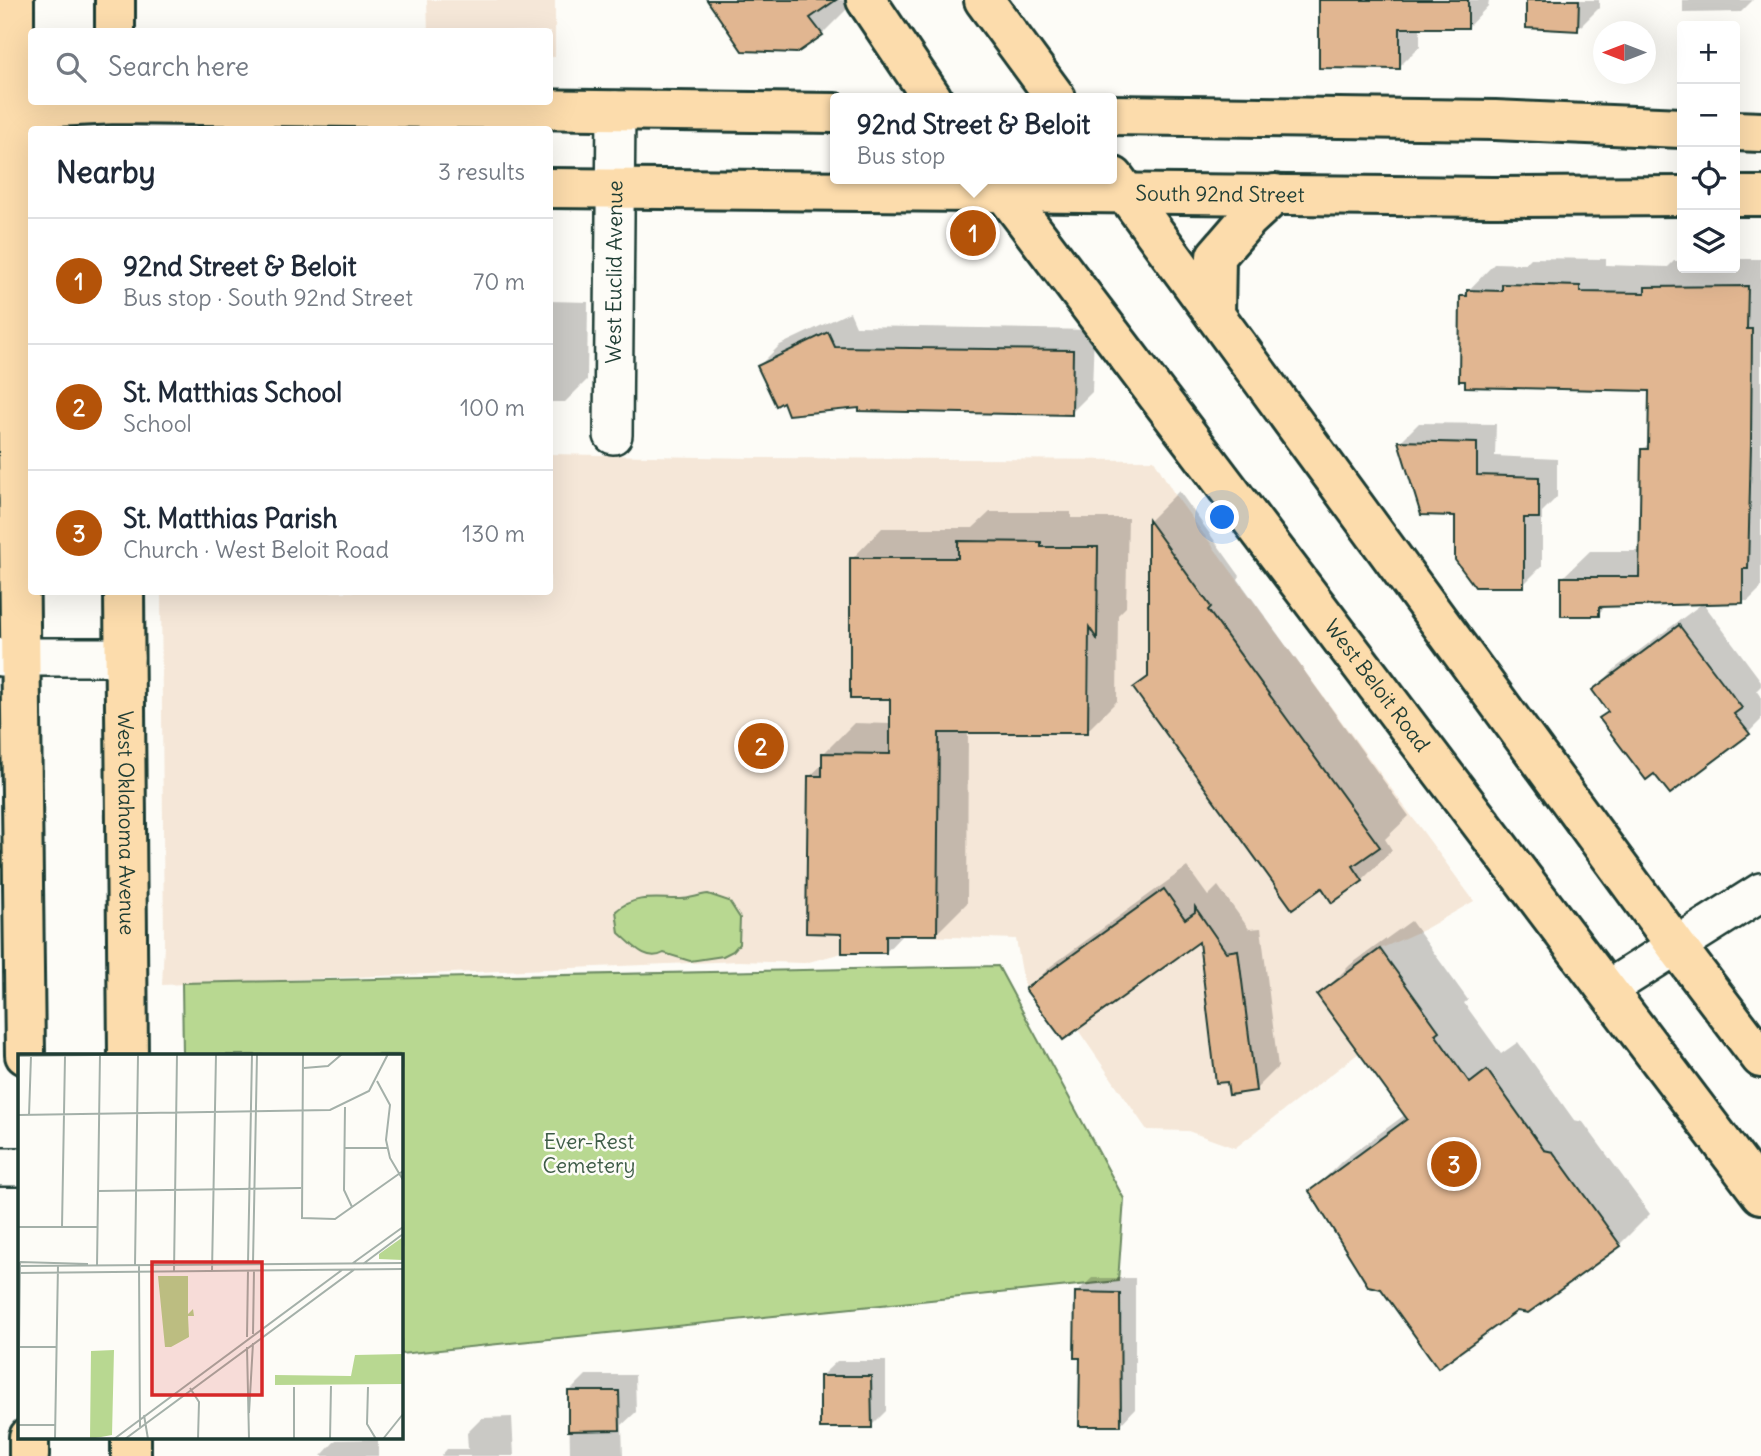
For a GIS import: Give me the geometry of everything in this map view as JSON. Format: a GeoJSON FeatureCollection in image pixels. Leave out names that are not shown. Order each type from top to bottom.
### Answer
{"type":"FeatureCollection","features":[{"type":"Feature","properties":{"kind":"main road"},"geometry":{"type":"LineString","coordinates":[[14,0],[7,109],[15,185],[11,657],[25,1054]]}},
{"type":"Feature","properties":{"kind":"main road"},"geometry":{"type":"LineString","coordinates":[[115,0],[115,28]]}},
{"type":"Feature","properties":{"kind":"main road"},"geometry":{"type":"LineString","coordinates":[[866,0],[929,93]]}},
{"type":"Feature","properties":{"kind":"main road"},"geometry":{"type":"LineString","coordinates":[[984,0],[1052,93]]}},
{"type":"Feature","properties":{"kind":"main road"},"geometry":{"type":"LineString","coordinates":[[7,109],[117,112],[616,110],[830,113]]}},
{"type":"Feature","properties":{"kind":"main road"},"geometry":{"type":"LineString","coordinates":[[1117,115],[1496,120],[1677,128]]}},
{"type":"Feature","properties":{"kind":"main road"},"geometry":{"type":"LineString","coordinates":[[1740,131],[1761,132]]}},
{"type":"Feature","properties":{"kind":"main road"},"geometry":{"type":"LineString","coordinates":[[1118,183],[1761,1058]]}},
{"type":"Feature","properties":{"kind":"main road","name":"South 92nd Street"},"geometry":{"type":"LineString","coordinates":[[1118,183],[1275,194],[1677,196]]}},
{"type":"Feature","properties":{"kind":"main road","name":"South 92nd Street"},"geometry":{"type":"LineString","coordinates":[[553,188],[1078,184]]}},
{"type":"Feature","properties":{"kind":"main road","name":"West Beloit Road"},"geometry":{"type":"LineString","coordinates":[[999,186],[1761,1194]]}},
{"type":"Feature","properties":{"kind":"main road"},"geometry":{"type":"LineString","coordinates":[[1215,315],[1216,256],[1248,219],[1275,194]]}},
{"type":"Feature","properties":{"kind":"main road"},"geometry":{"type":"LineString","coordinates":[[1740,196],[1761,196]]}},
{"type":"Feature","properties":{"kind":"main road","name":"West Oklahoma Avenue"},"geometry":{"type":"LineString","coordinates":[[124,595],[128,1054]]}},
{"type":"Feature","properties":{"kind":"main road"},"geometry":{"type":"LineString","coordinates":[[29,1438],[29,1456]]}},
{"type":"Feature","properties":{"kind":"main road"},"geometry":{"type":"LineString","coordinates":[[131,1438],[131,1456]]}},
{"type":"Feature","properties":{"kind":"street","name":"West Euclid Avenue"},"geometry":{"type":"LineString","coordinates":[[612,435],[616,110]]}},
{"type":"Feature","properties":{"kind":"street"},"geometry":{"type":"LineString","coordinates":[[11,657],[125,657]]}},
{"type":"Feature","properties":{"kind":"street"},"geometry":{"type":"LineString","coordinates":[[1608,989],[1761,892]]}},
{"type":"Feature","properties":{"kind":"street"},"geometry":{"type":"LineString","coordinates":[[0,1167],[18,1167]]}},
{"type":"Feature","properties":{"kind":"shaded area"},"geometry":{"type":"Polygon","coordinates":[[[427,0],[555,0],[555,57],[553,28],[428,28],[427,0]]]}},
{"type":"Feature","properties":{"kind":"shaded area"},"geometry":{"type":"Polygon","coordinates":[[[553,454],[1154,460],[1175,495],[1474,901],[1425,929],[1380,949],[1318,994],[1359,1053],[1235,1148],[1188,1131],[1147,1130],[1078,1030],[1063,1040],[1025,989],[1016,939],[887,935],[886,953],[842,953],[805,963],[739,961],[162,985],[164,944],[161,595],[553,595],[553,454]]]}},
{"type":"Feature","properties":{"kind":"green space"},"geometry":{"type":"Polygon","coordinates":[[[708,894],[729,901],[740,918],[739,944],[723,956],[690,961],[664,953],[651,956],[640,951],[619,933],[616,911],[631,902],[684,899],[708,894]]]}},
{"type":"Feature","properties":{"kind":"green space","name":"Ever-Rest Cemetery"},"geometry":{"type":"Polygon","coordinates":[[[998,966],[1124,1199],[1118,1281],[402,1354],[402,1054],[183,1054],[182,983],[998,966]]]}},
{"type":"Feature","properties":{"kind":"building"},"geometry":{"type":"Polygon","coordinates":[[[707,0],[836,0],[810,18],[823,35],[797,53],[742,51],[707,0]]]}},
{"type":"Feature","properties":{"kind":"building"},"geometry":{"type":"Polygon","coordinates":[[[1319,0],[1468,0],[1468,28],[1400,28],[1400,69],[1319,68],[1319,0]]]}},
{"type":"Feature","properties":{"kind":"building"},"geometry":{"type":"Polygon","coordinates":[[[1526,0],[1579,0],[1578,31],[1526,28],[1526,0]]]}},
{"type":"Feature","properties":{"kind":"building"},"geometry":{"type":"Polygon","coordinates":[[[1502,284],[1580,286],[1580,292],[1645,293],[1645,287],[1748,286],[1747,329],[1752,329],[1751,444],[1748,569],[1743,569],[1743,603],[1599,607],[1599,616],[1561,616],[1561,577],[1639,577],[1641,449],[1648,449],[1649,391],[1465,387],[1465,381],[1459,381],[1460,296],[1467,296],[1467,290],[1502,291],[1502,284]]]}},
{"type":"Feature","properties":{"kind":"building"},"geometry":{"type":"Polygon","coordinates":[[[828,332],[835,347],[1073,350],[1072,415],[859,411],[859,408],[788,415],[783,402],[776,406],[757,366],[828,332]]]}},
{"type":"Feature","properties":{"kind":"building"},"geometry":{"type":"Polygon","coordinates":[[[1398,441],[1477,443],[1477,475],[1539,477],[1539,518],[1524,518],[1524,587],[1475,587],[1455,560],[1455,516],[1421,515],[1398,441]]]}},
{"type":"Feature","properties":{"kind":"building"},"geometry":{"type":"Polygon","coordinates":[[[1148,520],[1211,607],[1208,610],[1380,847],[1353,866],[1363,881],[1332,903],[1322,888],[1292,909],[1133,688],[1148,677],[1148,520]]]}},
{"type":"Feature","properties":{"kind":"building"},"geometry":{"type":"Polygon","coordinates":[[[958,541],[1041,542],[1041,547],[1098,547],[1097,639],[1089,627],[1088,733],[939,733],[937,935],[886,935],[886,953],[842,953],[842,934],[806,933],[808,776],[822,776],[822,753],[890,754],[890,699],[850,699],[850,558],[958,558],[958,541]]]}},
{"type":"Feature","properties":{"kind":"building"},"geometry":{"type":"Polygon","coordinates":[[[1679,625],[1742,708],[1734,714],[1750,734],[1670,794],[1654,774],[1646,780],[1599,718],[1608,712],[1592,690],[1679,625]]]}},
{"type":"Feature","properties":{"kind":"building"},"geometry":{"type":"Polygon","coordinates":[[[1164,889],[1185,919],[1195,912],[1195,907],[1226,952],[1238,950],[1256,1091],[1229,1095],[1227,1082],[1216,1083],[1199,942],[1063,1040],[1025,989],[1164,889]]]}},
{"type":"Feature","properties":{"kind":"building"},"geometry":{"type":"Polygon","coordinates":[[[1380,949],[1439,1031],[1435,1034],[1470,1083],[1487,1070],[1544,1150],[1553,1152],[1621,1246],[1528,1313],[1517,1311],[1438,1368],[1381,1289],[1368,1286],[1309,1191],[1407,1119],[1317,995],[1380,949]]]}},
{"type":"Feature","properties":{"kind":"building"},"geometry":{"type":"Polygon","coordinates":[[[1075,1292],[1120,1293],[1121,1426],[1079,1426],[1080,1358],[1074,1358],[1075,1292]]]}},
{"type":"Feature","properties":{"kind":"building"},"geometry":{"type":"Polygon","coordinates":[[[820,1376],[871,1376],[872,1428],[820,1428],[820,1376]]]}},
{"type":"Feature","properties":{"kind":"building"},"geometry":{"type":"Polygon","coordinates":[[[568,1391],[619,1391],[620,1430],[568,1431],[568,1391]]]}},
{"type":"Feature","properties":{"kind":"place","name":"92nd Street & Beloit"},"geometry":{"type":"Point","coordinates":[973,233]}},
{"type":"Feature","properties":{"kind":"place","name":"St. Matthias School"},"geometry":{"type":"Point","coordinates":[761,746]}},
{"type":"Feature","properties":{"kind":"place","name":"St. Matthias Parish"},"geometry":{"type":"Point","coordinates":[1454,1164]}}]}
